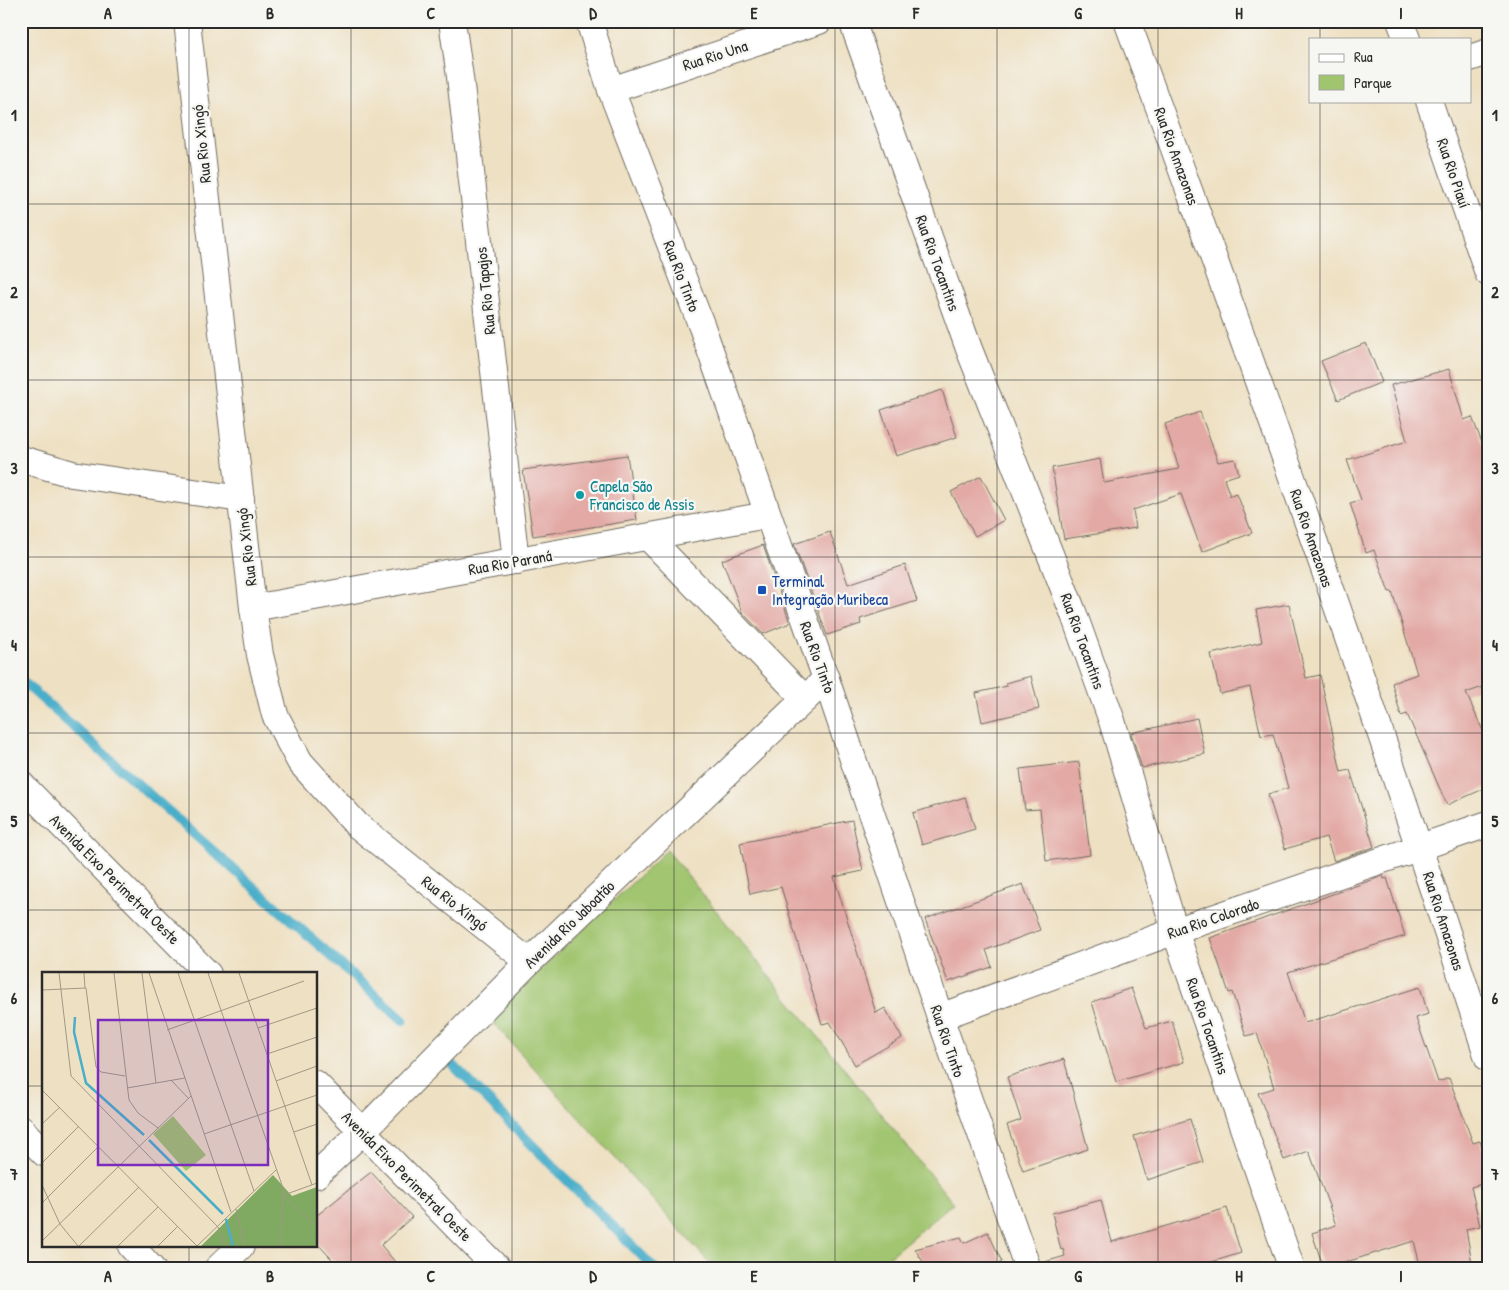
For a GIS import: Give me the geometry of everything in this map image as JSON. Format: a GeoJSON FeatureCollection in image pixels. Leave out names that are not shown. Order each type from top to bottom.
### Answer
{"type":"FeatureCollection","features":[{"type":"Feature","properties":{"kind":"street","name":"Rua Rio Xingó"},"geometry":{"type":"LineString","coordinates":[[187,21],[253,608],[260,655],[275,715],[300,762],[357,826],[529,962]]}},
{"type":"Feature","properties":{"kind":"street","name":"Rua Rio Tapajos"},"geometry":{"type":"LineString","coordinates":[[452,21],[516,560]]}},
{"type":"Feature","properties":{"kind":"street","name":"Rua Rio Tinto"},"geometry":{"type":"LineString","coordinates":[[589,21],[611,90],[702,327],[826,679],[940,1017],[1028,1269]]}},
{"type":"Feature","properties":{"kind":"street","name":"Rua Rio Una"},"geometry":{"type":"LineString","coordinates":[[611,90],[819,21]]}},
{"type":"Feature","properties":{"kind":"street","name":"Rua Rio Tocantins"},"geometry":{"type":"LineString","coordinates":[[852,21],[969,349],[1073,612],[1112,721],[1175,931],[1292,1269]]}},
{"type":"Feature","properties":{"kind":"street","name":"Rua Rio Amazonas"},"geometry":{"type":"LineString","coordinates":[[1127,21],[1183,172],[1420,847],[1488,1058]]}},
{"type":"Feature","properties":{"kind":"street"},"geometry":{"type":"LineString","coordinates":[[1400,21],[1406,38]]}},
{"type":"Feature","properties":{"kind":"street"},"geometry":{"type":"LineString","coordinates":[[1472,57],[1488,52]]}},
{"type":"Feature","properties":{"kind":"street","name":"Rua Rio Piauí"},"geometry":{"type":"LineString","coordinates":[[1429,102],[1488,274]]}},
{"type":"Feature","properties":{"kind":"street"},"geometry":{"type":"LineString","coordinates":[[21,459],[72,474],[241,499]]}},
{"type":"Feature","properties":{"kind":"street","name":"Rua Rio Paraná"},"geometry":{"type":"LineString","coordinates":[[253,608],[767,515]]}},
{"type":"Feature","properties":{"kind":"street","name":"Rua Rio Tinto"},"geometry":{"type":"LineString","coordinates":[[648,537],[805,700]]}},
{"type":"Feature","properties":{"kind":"street","name":"Avenida Rio Jaboatão"},"geometry":{"type":"LineString","coordinates":[[318,1173],[363,1131],[529,962],[826,679]]}},
{"type":"Feature","properties":{"kind":"street","name":"Avenida Eixo Perimetral Oeste"},"geometry":{"type":"LineString","coordinates":[[21,784],[206,972]]}},
{"type":"Feature","properties":{"kind":"street","name":"Rua Rio Colorado"},"geometry":{"type":"LineString","coordinates":[[940,1017],[1175,931],[1488,824]]}},
{"type":"Feature","properties":{"kind":"street","name":"Avenida Eixo Perimetral Oeste"},"geometry":{"type":"LineString","coordinates":[[318,1086],[498,1269]]}},
{"type":"Feature","properties":{"kind":"street"},"geometry":{"type":"LineString","coordinates":[[21,1129],[42,1151]]}},
{"type":"Feature","properties":{"kind":"street"},"geometry":{"type":"LineString","coordinates":[[133,1248],[152,1269]]}},
{"type":"Feature","properties":{"kind":"street"},"geometry":{"type":"LineString","coordinates":[[217,1269],[239,1248]]}},
{"type":"Feature","properties":{"kind":"green space"},"geometry":{"type":"Polygon","coordinates":[[[667,850],[953,1203],[874,1269],[715,1269],[489,1018],[667,850]]]}},
{"type":"Feature","properties":{"kind":"building"},"geometry":{"type":"Polygon","coordinates":[[[1366,343],[1382,382],[1338,400],[1321,361],[1366,343]]]}},
{"type":"Feature","properties":{"kind":"building"},"geometry":{"type":"Polygon","coordinates":[[[1449,369],[1464,420],[1472,417],[1488,458],[1488,685],[1466,693],[1488,742],[1488,787],[1447,805],[1407,714],[1401,716],[1392,683],[1417,674],[1392,591],[1389,592],[1374,550],[1366,553],[1350,503],[1361,500],[1347,460],[1407,441],[1391,385],[1449,369]]]}},
{"type":"Feature","properties":{"kind":"building"},"geometry":{"type":"Polygon","coordinates":[[[942,390],[957,437],[896,456],[881,410],[942,390]]]}},
{"type":"Feature","properties":{"kind":"building"},"geometry":{"type":"Polygon","coordinates":[[[1200,412],[1218,462],[1235,459],[1239,474],[1224,479],[1230,496],[1237,494],[1252,533],[1202,552],[1181,494],[1133,510],[1136,528],[1064,539],[1052,468],[1100,459],[1104,483],[1179,469],[1165,424],[1200,412]]]}},
{"type":"Feature","properties":{"kind":"building","name":"Capela São Francisco de Assis"},"geometry":{"type":"Polygon","coordinates":[[[627,455],[637,520],[533,536],[523,470],[627,455]]]}},
{"type":"Feature","properties":{"kind":"building"},"geometry":{"type":"Polygon","coordinates":[[[981,476],[1004,520],[975,536],[951,492],[981,476]]]}},
{"type":"Feature","properties":{"kind":"building"},"geometry":{"type":"Polygon","coordinates":[[[830,532],[848,584],[905,565],[917,601],[860,619],[861,624],[827,635],[794,544],[830,532]]]}},
{"type":"Feature","properties":{"kind":"building","name":"Terminal Integração Muribeca"},"geometry":{"type":"Polygon","coordinates":[[[763,545],[790,623],[763,634],[742,612],[722,560],[763,545]]]}},
{"type":"Feature","properties":{"kind":"building"},"geometry":{"type":"Polygon","coordinates":[[[1289,604],[1306,678],[1320,675],[1341,772],[1350,770],[1374,847],[1334,861],[1326,837],[1285,849],[1268,794],[1288,788],[1273,734],[1261,736],[1250,687],[1220,694],[1211,654],[1262,642],[1256,610],[1289,604]]]}},
{"type":"Feature","properties":{"kind":"building"},"geometry":{"type":"Polygon","coordinates":[[[1031,676],[1039,709],[982,722],[976,693],[1007,686],[1006,683],[1031,676]]]}},
{"type":"Feature","properties":{"kind":"building"},"geometry":{"type":"Polygon","coordinates":[[[1197,718],[1205,754],[1142,768],[1131,733],[1197,718]]]}},
{"type":"Feature","properties":{"kind":"building"},"geometry":{"type":"Polygon","coordinates":[[[1079,762],[1090,855],[1046,861],[1040,809],[1025,810],[1020,769],[1079,762]]]}},
{"type":"Feature","properties":{"kind":"building"},"geometry":{"type":"Polygon","coordinates":[[[965,797],[975,829],[922,845],[913,813],[965,797]]]}},
{"type":"Feature","properties":{"kind":"building"},"geometry":{"type":"Polygon","coordinates":[[[852,820],[863,871],[834,877],[876,1013],[885,1008],[902,1038],[855,1065],[830,1022],[822,1024],[781,887],[750,894],[740,843],[852,820]]]}},
{"type":"Feature","properties":{"kind":"building"},"geometry":{"type":"Polygon","coordinates":[[[1383,876],[1384,879],[1387,878],[1405,936],[1288,972],[1305,1023],[1420,987],[1428,1014],[1416,1018],[1438,1082],[1449,1078],[1473,1143],[1480,1141],[1488,1166],[1488,1182],[1471,1187],[1480,1226],[1466,1229],[1473,1269],[1421,1269],[1414,1241],[1324,1269],[1312,1233],[1336,1225],[1309,1151],[1284,1160],[1258,1093],[1274,1088],[1257,1033],[1246,1036],[1232,992],[1229,993],[1210,938],[1383,876]]]}},
{"type":"Feature","properties":{"kind":"building"},"geometry":{"type":"Polygon","coordinates":[[[1023,884],[1040,930],[986,950],[992,967],[948,982],[925,919],[1023,884]]]}},
{"type":"Feature","properties":{"kind":"building"},"geometry":{"type":"Polygon","coordinates":[[[1131,988],[1146,1028],[1172,1021],[1184,1062],[1116,1082],[1092,1002],[1131,988]]]}},
{"type":"Feature","properties":{"kind":"building"},"geometry":{"type":"Polygon","coordinates":[[[1064,1059],[1088,1149],[1023,1171],[1007,1125],[1021,1120],[1007,1077],[1064,1059]]]}},
{"type":"Feature","properties":{"kind":"building"},"geometry":{"type":"Polygon","coordinates":[[[1190,1119],[1203,1162],[1147,1180],[1134,1136],[1190,1119]]]}},
{"type":"Feature","properties":{"kind":"building"},"geometry":{"type":"Polygon","coordinates":[[[371,1172],[412,1217],[381,1245],[401,1269],[341,1269],[318,1244],[318,1214],[371,1172]]]}},
{"type":"Feature","properties":{"kind":"building"},"geometry":{"type":"Polygon","coordinates":[[[1101,1200],[1112,1242],[1227,1208],[1241,1253],[1189,1269],[1046,1269],[1045,1262],[1065,1256],[1063,1249],[1061,1250],[1052,1213],[1101,1200]]]}},
{"type":"Feature","properties":{"kind":"building"},"geometry":{"type":"Polygon","coordinates":[[[988,1232],[1002,1262],[988,1269],[909,1269],[923,1262],[915,1249],[961,1237],[964,1243],[988,1232]]]}},
{"type":"Feature","properties":{"kind":"waterway"},"geometry":{"type":"LineString","coordinates":[[21,680],[403,1020]]}},
{"type":"Feature","properties":{"kind":"waterway"},"geometry":{"type":"LineString","coordinates":[[450,1062],[655,1269]]}},
{"type":"Feature","properties":{"kind":"place","name":"Capela São Francisco de Assis"},"geometry":{"type":"Point","coordinates":[580,495]}},
{"type":"Feature","properties":{"kind":"place","name":"Terminal Integração Muribeca"},"geometry":{"type":"Point","coordinates":[762,590]}}]}
